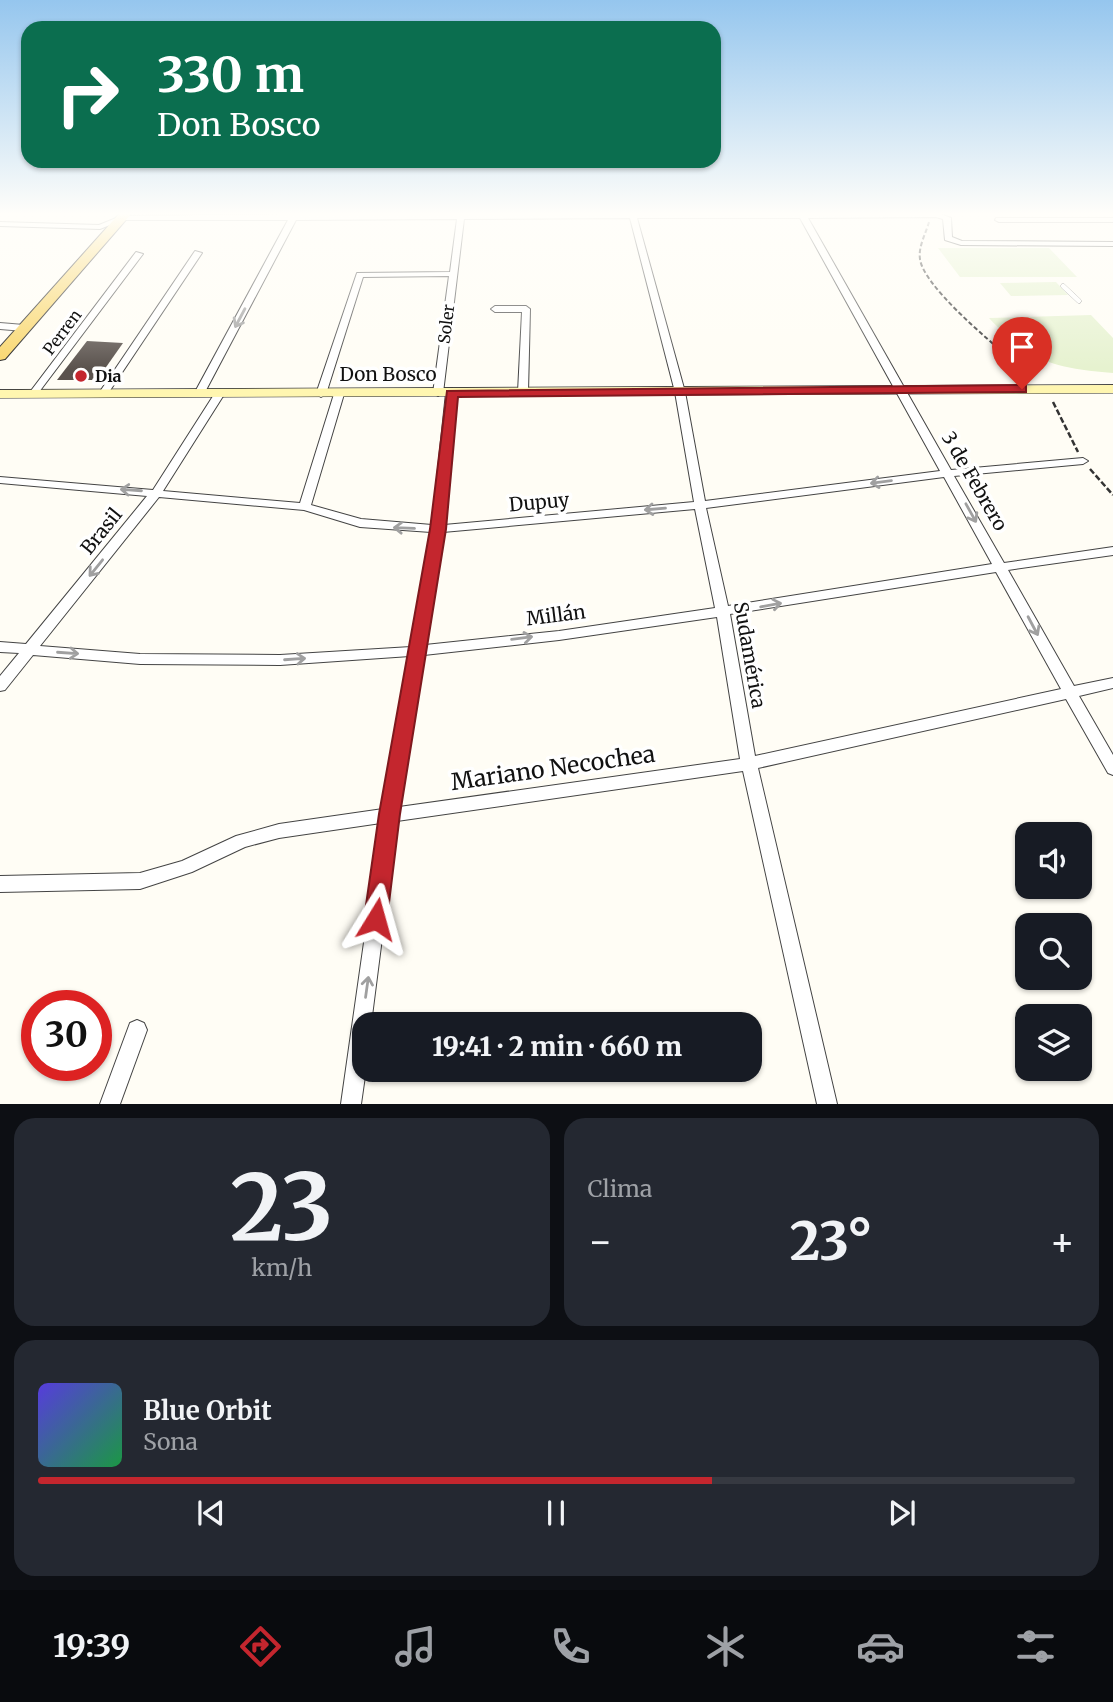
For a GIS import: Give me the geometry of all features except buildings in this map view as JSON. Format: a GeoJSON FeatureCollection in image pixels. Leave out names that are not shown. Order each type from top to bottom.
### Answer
{"type":"FeatureCollection","features":[{"type":"Feature","properties":{"kind":"main road"},"geometry":{"type":"LineString","coordinates":[[0,341],[66,266]]}},
{"type":"Feature","properties":{"kind":"main road"},"geometry":{"type":"LineString","coordinates":[[0,356],[12,327],[71,266]]}},
{"type":"Feature","properties":{"kind":"main road","name":"Don Bosco"},"geometry":{"type":"LineString","coordinates":[[0,394],[1046,388],[1111,392]]}},
{"type":"Feature","properties":{"kind":"street","name":"Perren"},"geometry":{"type":"LineString","coordinates":[[33,394],[130,266]]}},
{"type":"Feature","properties":{"kind":"street"},"geometry":{"type":"LineString","coordinates":[[104,393],[190,266]]}},
{"type":"Feature","properties":{"kind":"street"},"geometry":{"type":"LineString","coordinates":[[200,393],[268,266]]}},
{"type":"Feature","properties":{"kind":"street","name":"Soler"},"geometry":{"type":"LineString","coordinates":[[351,1104],[390,814],[438,529],[454,266]]}},
{"type":"Feature","properties":{"kind":"street","name":"Sudamérica"},"geometry":{"type":"LineString","coordinates":[[647,266],[680,391],[749,764],[827,1104]]}},
{"type":"Feature","properties":{"kind":"street","name":"3 de Febrero"},"geometry":{"type":"LineString","coordinates":[[831,266],[1113,769]]}},
{"type":"Feature","properties":{"kind":"street"},"geometry":{"type":"LineString","coordinates":[[321,394],[360,275],[453,275]]}},
{"type":"Feature","properties":{"kind":"street"},"geometry":{"type":"LineString","coordinates":[[495,309],[526,309],[523,392]]}},
{"type":"Feature","properties":{"kind":"street","name":"Brasil"},"geometry":{"type":"LineString","coordinates":[[0,686],[157,492],[220,393]]}},
{"type":"Feature","properties":{"kind":"street"},"geometry":{"type":"LineString","coordinates":[[305,507],[339,394]]}},
{"type":"Feature","properties":{"kind":"street","name":"Dupuy"},"geometry":{"type":"LineString","coordinates":[[0,480],[305,507],[360,523],[438,529],[700,505],[949,474],[1083,461]]}},
{"type":"Feature","properties":{"kind":"street","name":"Millán"},"geometry":{"type":"LineString","coordinates":[[0,647],[30,651],[226,661],[419,651],[723,613],[1001,565],[1113,551]]}},
{"type":"Feature","properties":{"kind":"street","name":"Mariano Necochea"},"geometry":{"type":"LineString","coordinates":[[0,884],[140,881],[186,867],[242,841],[279,831],[749,764],[1113,683]]}},
{"type":"Feature","properties":{"kind":"street"},"geometry":{"type":"LineString","coordinates":[[110,1104],[137,1030]]}},
{"type":"Feature","properties":{"kind":"lane"},"geometry":{"type":"LineString","coordinates":[[1063,286],[1079,301]]}},
{"type":"Feature","properties":{"kind":"path"},"geometry":{"type":"LineString","coordinates":[[923,266],[960,313],[1046,388],[1083,461],[1113,495]]}},
{"type":"Feature","properties":{"kind":"green space"},"geometry":{"type":"Polygon","coordinates":[[[951,266],[1066,266],[1077,277],[960,277],[951,266]]]}},
{"type":"Feature","properties":{"kind":"green space"},"geometry":{"type":"Polygon","coordinates":[[[1056,282],[1068,295],[1011,296],[1000,283],[1056,282]]]}},
{"type":"Feature","properties":{"kind":"green space"},"geometry":{"type":"Polygon","coordinates":[[[1091,315],[1113,338],[1113,373],[1058,365],[1044,360],[1017,344],[989,318],[1091,315]]]}},
{"type":"Feature","properties":{"kind":"place","name":"Dia"},"geometry":{"type":"Point","coordinates":[81,376]}},
{"type":"Feature","properties":{"kind":"route"},"geometry":{"type":"LineString","coordinates":[[376,919],[390,814],[438,529],[452,393],[1022,389]]}}]}
